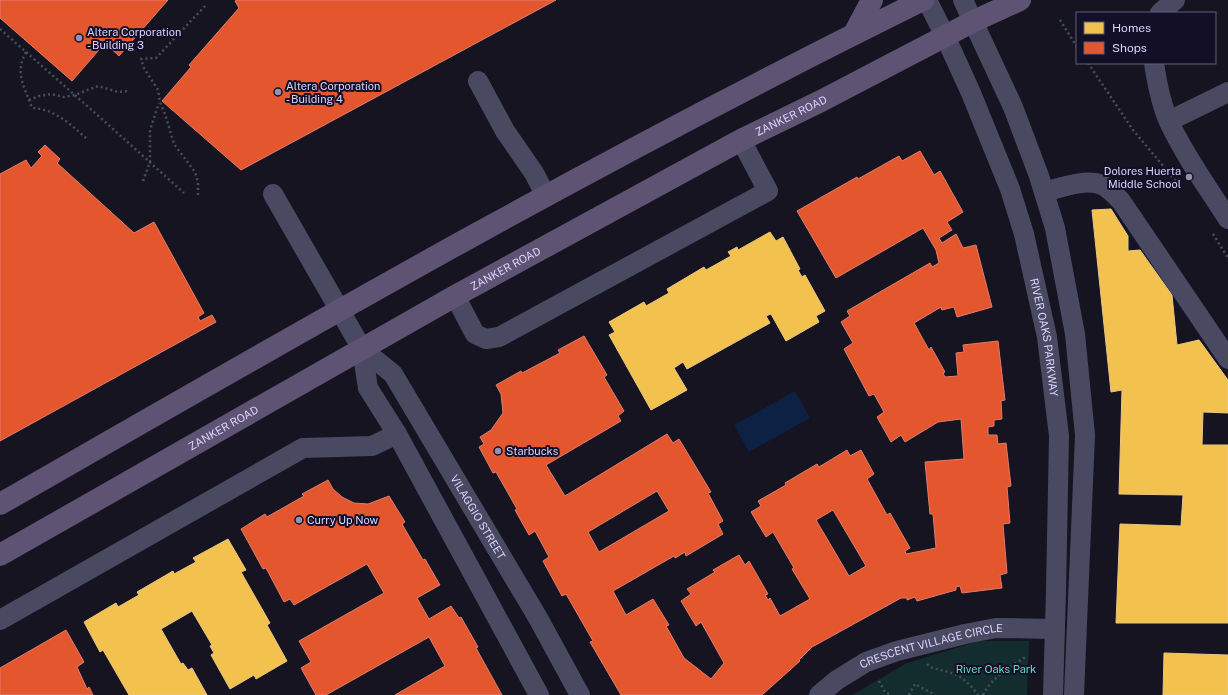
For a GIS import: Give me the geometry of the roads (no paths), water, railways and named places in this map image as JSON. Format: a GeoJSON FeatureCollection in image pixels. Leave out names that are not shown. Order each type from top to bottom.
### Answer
{"type":"FeatureCollection","features":[{"type":"Feature","properties":{"kind":"main road"},"geometry":{"type":"LineString","coordinates":[[854,34],[872,0]]}},
{"type":"Feature","properties":{"kind":"main road"},"geometry":{"type":"LineString","coordinates":[[0,504],[340,310],[546,196],[854,34],[923,0]]}},
{"type":"Feature","properties":{"kind":"main road","name":"ZANKER ROAD"},"geometry":{"type":"LineString","coordinates":[[0,555],[455,296],[741,140],[821,101],[974,21],[1020,0]]}},
{"type":"Feature","properties":{"kind":"street","name":"RIVER OAKS PARKWAY"},"geometry":{"type":"LineString","coordinates":[[927,0],[945,36],[994,148],[1024,234],[1047,337],[1059,436],[1053,695]]}},
{"type":"Feature","properties":{"kind":"street"},"geometry":{"type":"LineString","coordinates":[[963,0],[1013,107],[1044,192],[1055,228],[1075,334],[1085,435],[1074,695]]}},
{"type":"Feature","properties":{"kind":"street"},"geometry":{"type":"LineString","coordinates":[[1161,12],[1174,0]]}},
{"type":"Feature","properties":{"kind":"street"},"geometry":{"type":"LineString","coordinates":[[1154,64],[1156,80],[1169,121],[1182,147],[1228,219]]}},
{"type":"Feature","properties":{"kind":"street"},"geometry":{"type":"LineString","coordinates":[[478,81],[505,131],[534,173],[546,196]]}},
{"type":"Feature","properties":{"kind":"street"},"geometry":{"type":"LineString","coordinates":[[1169,121],[1228,92]]}},
{"type":"Feature","properties":{"kind":"street"},"geometry":{"type":"LineString","coordinates":[[455,296],[475,334],[486,339],[499,337],[768,191],[741,140]]}},
{"type":"Feature","properties":{"kind":"street"},"geometry":{"type":"LineString","coordinates":[[1044,192],[1077,184],[1088,183],[1101,184],[1110,191],[1121,201],[1228,359]]}},
{"type":"Feature","properties":{"kind":"street","name":"VILAGGIO STREET"},"geometry":{"type":"LineString","coordinates":[[273,194],[362,349],[368,388],[397,434],[538,695]]}},
{"type":"Feature","properties":{"kind":"street"},"geometry":{"type":"LineString","coordinates":[[1024,234],[1055,228]]}},
{"type":"Feature","properties":{"kind":"street","name":"VILAGGIO STREET"},"geometry":{"type":"LineString","coordinates":[[362,349],[393,374],[534,611],[580,695]]}},
{"type":"Feature","properties":{"kind":"street"},"geometry":{"type":"LineString","coordinates":[[0,620],[303,448],[372,446],[397,434]]}},
{"type":"Feature","properties":{"kind":"street"},"geometry":{"type":"LineString","coordinates":[[1059,436],[1085,435]]}},
{"type":"Feature","properties":{"kind":"street","name":"CRESCENT VILLAGE CIRCLE"},"geometry":{"type":"LineString","coordinates":[[819,695],[837,680],[866,662],[897,651],[951,637],[996,628],[1055,629]]}},
{"type":"Feature","properties":{"kind":"water"},"geometry":{"type":"Polygon","coordinates":[[[795,391],[810,418],[749,452],[734,425],[795,391]]]}},
{"type":"Feature","properties":{"kind":"place","name":"Altera Corporation - Building 3"},"geometry":{"type":"Point","coordinates":[79,38]}},
{"type":"Feature","properties":{"kind":"place","name":"Altera Corporation - Building 4"},"geometry":{"type":"Point","coordinates":[278,92]}},
{"type":"Feature","properties":{"kind":"place","name":"Dolores Huerta Middle School"},"geometry":{"type":"Point","coordinates":[1189,177]}},
{"type":"Feature","properties":{"kind":"place","name":"Starbucks"},"geometry":{"type":"Point","coordinates":[498,451]}},
{"type":"Feature","properties":{"kind":"place","name":"Curry Up Now"},"geometry":{"type":"Point","coordinates":[299,520]}},
{"type":"Feature","properties":{"kind":"park label","name":"River Oaks Park"},"geometry":{"type":"Point","coordinates":[996,669]}}]}
